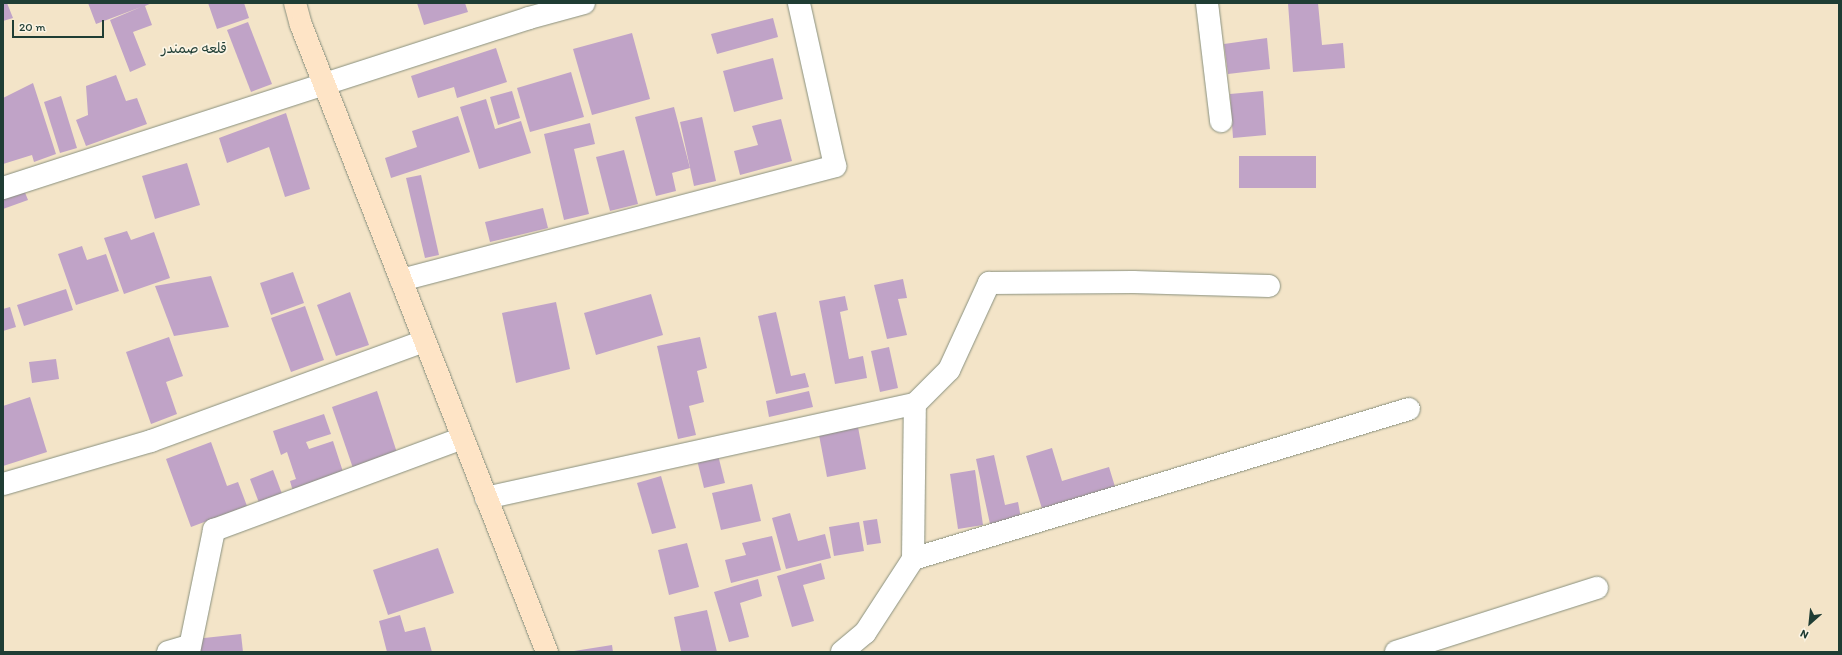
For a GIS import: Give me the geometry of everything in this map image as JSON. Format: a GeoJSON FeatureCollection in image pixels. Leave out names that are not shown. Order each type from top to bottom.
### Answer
{"type":"FeatureCollection","features":[{"type":"Feature","properties":{"kind":"street"},"geometry":{"type":"LineString","coordinates":[[295,3],[324,84],[547,652]]}},
{"type":"Feature","properties":{"kind":"street"},"geometry":{"type":"LineString","coordinates":[[3,188],[529,18],[584,3]]}},
{"type":"Feature","properties":{"kind":"street"},"geometry":{"type":"LineString","coordinates":[[401,280],[835,166],[799,3]]}},
{"type":"Feature","properties":{"kind":"street"},"geometry":{"type":"LineString","coordinates":[[1207,3],[1221,121]]}},
{"type":"Feature","properties":{"kind":"street"},"geometry":{"type":"LineString","coordinates":[[486,498],[914,404],[949,370],[989,282],[1133,282],[1269,286]]}},
{"type":"Feature","properties":{"kind":"street"},"geometry":{"type":"LineString","coordinates":[[3,484],[151,441],[424,341]]}},
{"type":"Feature","properties":{"kind":"street"},"geometry":{"type":"LineString","coordinates":[[842,652],[865,634],[913,558],[914,404]]}},
{"type":"Feature","properties":{"kind":"street"},"geometry":{"type":"LineString","coordinates":[[913,558],[1409,409]]}},
{"type":"Feature","properties":{"kind":"street"},"geometry":{"type":"LineString","coordinates":[[182,650],[214,530],[463,438]]}},
{"type":"Feature","properties":{"kind":"street"},"geometry":{"type":"LineString","coordinates":[[1396,652],[1597,588]]}},
{"type":"Feature","properties":{"kind":"building"},"geometry":{"type":"Polygon","coordinates":[[[3,3],[7,3],[13,18],[3,21],[3,3]]]}},
{"type":"Feature","properties":{"kind":"building"},"geometry":{"type":"Polygon","coordinates":[[[88,3],[152,3],[145,6],[152,25],[133,32],[146,65],[130,72],[110,20],[141,7],[96,24],[88,3]]]}},
{"type":"Feature","properties":{"kind":"building"},"geometry":{"type":"Polygon","coordinates":[[[208,3],[244,3],[249,18],[217,29],[208,3]]]}},
{"type":"Feature","properties":{"kind":"building"},"geometry":{"type":"Polygon","coordinates":[[[417,3],[465,3],[468,12],[424,25],[417,3]]]}},
{"type":"Feature","properties":{"kind":"building"},"geometry":{"type":"Polygon","coordinates":[[[1288,3],[1318,3],[1322,45],[1343,43],[1345,68],[1293,72],[1288,3]]]}},
{"type":"Feature","properties":{"kind":"building"},"geometry":{"type":"Polygon","coordinates":[[[773,18],[778,37],[717,54],[711,34],[773,18]]]}},
{"type":"Feature","properties":{"kind":"building"},"geometry":{"type":"Polygon","coordinates":[[[248,22],[272,84],[251,92],[227,30],[248,22]]]}},
{"type":"Feature","properties":{"kind":"building"},"geometry":{"type":"Polygon","coordinates":[[[632,33],[650,99],[592,115],[573,49],[632,33]]]}},
{"type":"Feature","properties":{"kind":"building"},"geometry":{"type":"Polygon","coordinates":[[[1267,38],[1270,69],[1228,74],[1224,44],[1267,38]]]}},
{"type":"Feature","properties":{"kind":"building"},"geometry":{"type":"Polygon","coordinates":[[[496,48],[507,82],[457,98],[454,87],[418,98],[411,76],[496,48]]]}},
{"type":"Feature","properties":{"kind":"building"},"geometry":{"type":"Polygon","coordinates":[[[773,58],[783,99],[734,112],[723,71],[773,58]]]}},
{"type":"Feature","properties":{"kind":"building"},"geometry":{"type":"Polygon","coordinates":[[[571,72],[584,117],[530,132],[517,88],[571,72]]]}},
{"type":"Feature","properties":{"kind":"building"},"geometry":{"type":"Polygon","coordinates":[[[116,75],[126,101],[137,98],[147,124],[86,146],[76,120],[88,115],[86,86],[116,75]]]}},
{"type":"Feature","properties":{"kind":"building"},"geometry":{"type":"Polygon","coordinates":[[[33,83],[56,154],[34,162],[32,155],[3,164],[3,98],[33,83]]]}},
{"type":"Feature","properties":{"kind":"building"},"geometry":{"type":"Polygon","coordinates":[[[512,91],[520,118],[498,125],[490,97],[512,91]]]}},
{"type":"Feature","properties":{"kind":"building"},"geometry":{"type":"Polygon","coordinates":[[[1263,91],[1266,135],[1233,138],[1230,94],[1263,91]]]}},
{"type":"Feature","properties":{"kind":"building"},"geometry":{"type":"Polygon","coordinates":[[[61,96],[77,148],[60,153],[44,102],[61,96]]]}},
{"type":"Feature","properties":{"kind":"building"},"geometry":{"type":"Polygon","coordinates":[[[486,99],[495,129],[521,121],[531,153],[479,169],[460,107],[486,99]]]}},
{"type":"Feature","properties":{"kind":"building"},"geometry":{"type":"Polygon","coordinates":[[[674,107],[690,168],[672,173],[676,191],[656,196],[635,117],[674,107]]]}},
{"type":"Feature","properties":{"kind":"building"},"geometry":{"type":"Polygon","coordinates":[[[286,113],[310,189],[285,197],[269,147],[227,163],[219,138],[286,113]]]}},
{"type":"Feature","properties":{"kind":"building"},"geometry":{"type":"Polygon","coordinates":[[[458,116],[470,152],[391,178],[385,158],[417,147],[412,131],[458,116]]]}},
{"type":"Feature","properties":{"kind":"building"},"geometry":{"type":"Polygon","coordinates":[[[702,117],[716,181],[694,186],[680,122],[702,117]]]}},
{"type":"Feature","properties":{"kind":"building"},"geometry":{"type":"Polygon","coordinates":[[[781,119],[792,161],[740,175],[734,151],[758,145],[752,126],[781,119]]]}},
{"type":"Feature","properties":{"kind":"building"},"geometry":{"type":"Polygon","coordinates":[[[590,123],[595,144],[574,149],[589,214],[564,220],[544,134],[590,123]]]}},
{"type":"Feature","properties":{"kind":"building"},"geometry":{"type":"Polygon","coordinates":[[[624,150],[638,204],[610,211],[596,157],[624,150]]]}},
{"type":"Feature","properties":{"kind":"building"},"geometry":{"type":"Polygon","coordinates":[[[1239,156],[1316,156],[1316,188],[1239,188],[1239,156]]]}},
{"type":"Feature","properties":{"kind":"building"},"geometry":{"type":"Polygon","coordinates":[[[187,163],[200,205],[155,219],[142,176],[187,163]]]}},
{"type":"Feature","properties":{"kind":"building"},"geometry":{"type":"Polygon","coordinates":[[[421,175],[439,255],[425,258],[406,178],[421,175]]]}},
{"type":"Feature","properties":{"kind":"building"},"geometry":{"type":"Polygon","coordinates":[[[22,185],[28,200],[3,209],[3,192],[22,185]]]}},
{"type":"Feature","properties":{"kind":"building"},"geometry":{"type":"Polygon","coordinates":[[[543,208],[548,228],[490,242],[485,222],[543,208]]]}},
{"type":"Feature","properties":{"kind":"building"},"geometry":{"type":"Polygon","coordinates":[[[127,231],[131,240],[154,232],[170,278],[124,294],[104,238],[127,231]]]}},
{"type":"Feature","properties":{"kind":"building"},"geometry":{"type":"Polygon","coordinates":[[[82,246],[87,260],[106,254],[119,291],[76,305],[58,254],[82,246]]]}},
{"type":"Feature","properties":{"kind":"building"},"geometry":{"type":"Polygon","coordinates":[[[293,272],[304,303],[271,315],[260,283],[293,272]]]}},
{"type":"Feature","properties":{"kind":"building"},"geometry":{"type":"Polygon","coordinates":[[[211,276],[229,327],[174,336],[155,286],[211,276]]]}},
{"type":"Feature","properties":{"kind":"building"},"geometry":{"type":"Polygon","coordinates":[[[903,279],[907,298],[898,299],[907,335],[887,339],[874,285],[903,279]]]}},
{"type":"Feature","properties":{"kind":"building"},"geometry":{"type":"Polygon","coordinates":[[[66,289],[73,310],[24,326],[17,305],[66,289]]]}},
{"type":"Feature","properties":{"kind":"building"},"geometry":{"type":"Polygon","coordinates":[[[350,292],[369,345],[336,356],[317,305],[350,292]]]}},
{"type":"Feature","properties":{"kind":"building"},"geometry":{"type":"Polygon","coordinates":[[[651,294],[663,335],[596,355],[584,313],[651,294]]]}},
{"type":"Feature","properties":{"kind":"building"},"geometry":{"type":"Polygon","coordinates":[[[845,296],[848,310],[840,312],[849,359],[863,356],[867,378],[835,384],[819,301],[845,296]]]}},
{"type":"Feature","properties":{"kind":"building"},"geometry":{"type":"Polygon","coordinates":[[[556,302],[570,369],[516,383],[502,313],[556,302]]]}},
{"type":"Feature","properties":{"kind":"building"},"geometry":{"type":"Polygon","coordinates":[[[305,306],[324,360],[291,372],[271,318],[305,306]]]}},
{"type":"Feature","properties":{"kind":"building"},"geometry":{"type":"Polygon","coordinates":[[[10,307],[16,327],[3,331],[3,309],[10,307]]]}},
{"type":"Feature","properties":{"kind":"building"},"geometry":{"type":"Polygon","coordinates":[[[776,312],[791,376],[805,373],[809,387],[776,394],[758,316],[776,312]]]}},
{"type":"Feature","properties":{"kind":"building"},"geometry":{"type":"Polygon","coordinates":[[[169,337],[183,376],[166,382],[177,414],[151,424],[126,352],[169,337]]]}},
{"type":"Feature","properties":{"kind":"building"},"geometry":{"type":"Polygon","coordinates":[[[700,337],[707,368],[697,371],[704,402],[689,406],[696,435],[678,439],[657,346],[700,337]]]}},
{"type":"Feature","properties":{"kind":"building"},"geometry":{"type":"Polygon","coordinates":[[[889,347],[898,388],[880,392],[871,351],[889,347]]]}},
{"type":"Feature","properties":{"kind":"building"},"geometry":{"type":"Polygon","coordinates":[[[56,359],[59,379],[32,383],[29,362],[56,359]]]}},
{"type":"Feature","properties":{"kind":"building"},"geometry":{"type":"Polygon","coordinates":[[[377,391],[399,459],[355,474],[332,407],[377,391]]]}},
{"type":"Feature","properties":{"kind":"building"},"geometry":{"type":"Polygon","coordinates":[[[809,391],[813,407],[769,417],[766,401],[809,391]]]}},
{"type":"Feature","properties":{"kind":"building"},"geometry":{"type":"Polygon","coordinates":[[[30,397],[47,452],[3,466],[3,406],[30,397]]]}},
{"type":"Feature","properties":{"kind":"building"},"geometry":{"type":"Polygon","coordinates":[[[324,414],[331,434],[306,442],[309,449],[333,441],[345,478],[294,495],[290,481],[296,479],[287,452],[281,455],[273,431],[324,414]]]}},
{"type":"Feature","properties":{"kind":"building"},"geometry":{"type":"Polygon","coordinates":[[[858,427],[866,469],[827,477],[819,435],[858,427]]]}},
{"type":"Feature","properties":{"kind":"building"},"geometry":{"type":"Polygon","coordinates":[[[211,442],[227,486],[238,482],[247,506],[191,527],[166,459],[211,442]]]}},
{"type":"Feature","properties":{"kind":"building"},"geometry":{"type":"Polygon","coordinates":[[[1052,448],[1062,481],[1109,467],[1116,490],[1043,512],[1026,456],[1052,448]]]}},
{"type":"Feature","properties":{"kind":"building"},"geometry":{"type":"Polygon","coordinates":[[[717,451],[725,483],[704,488],[696,456],[717,451]]]}},
{"type":"Feature","properties":{"kind":"building"},"geometry":{"type":"Polygon","coordinates":[[[994,455],[1005,505],[1018,502],[1021,518],[990,524],[976,459],[994,455]]]}},
{"type":"Feature","properties":{"kind":"building"},"geometry":{"type":"Polygon","coordinates":[[[273,470],[284,499],[261,508],[250,479],[273,470]]]}},
{"type":"Feature","properties":{"kind":"building"},"geometry":{"type":"Polygon","coordinates":[[[975,470],[983,525],[958,529],[950,474],[975,470]]]}},
{"type":"Feature","properties":{"kind":"building"},"geometry":{"type":"Polygon","coordinates":[[[661,476],[676,528],[652,534],[637,483],[661,476]]]}},
{"type":"Feature","properties":{"kind":"building"},"geometry":{"type":"Polygon","coordinates":[[[752,484],[761,521],[721,530],[712,493],[752,484]]]}},
{"type":"Feature","properties":{"kind":"building"},"geometry":{"type":"Polygon","coordinates":[[[790,513],[798,541],[825,534],[831,558],[786,569],[772,518],[790,513]]]}},
{"type":"Feature","properties":{"kind":"building"},"geometry":{"type":"Polygon","coordinates":[[[877,519],[881,543],[867,545],[863,521],[877,519]]]}},
{"type":"Feature","properties":{"kind":"building"},"geometry":{"type":"Polygon","coordinates":[[[859,522],[864,551],[834,556],[829,527],[859,522]]]}},
{"type":"Feature","properties":{"kind":"building"},"geometry":{"type":"Polygon","coordinates":[[[772,536],[781,570],[731,583],[725,560],[746,555],[742,543],[772,536]]]}},
{"type":"Feature","properties":{"kind":"building"},"geometry":{"type":"Polygon","coordinates":[[[687,543],[699,587],[669,595],[658,550],[687,543]]]}},
{"type":"Feature","properties":{"kind":"building"},"geometry":{"type":"Polygon","coordinates":[[[438,548],[454,593],[388,615],[373,570],[438,548]]]}},
{"type":"Feature","properties":{"kind":"building"},"geometry":{"type":"Polygon","coordinates":[[[821,563],[825,579],[803,585],[814,621],[792,627],[777,576],[821,563]]]}},
{"type":"Feature","properties":{"kind":"building"},"geometry":{"type":"Polygon","coordinates":[[[758,579],[762,596],[740,603],[749,637],[729,642],[714,592],[758,579]]]}},
{"type":"Feature","properties":{"kind":"building"},"geometry":{"type":"Polygon","coordinates":[[[707,610],[717,652],[678,652],[681,651],[674,617],[707,610]]]}},
{"type":"Feature","properties":{"kind":"building"},"geometry":{"type":"Polygon","coordinates":[[[400,615],[405,632],[425,627],[432,652],[387,652],[379,621],[400,615]]]}},
{"type":"Feature","properties":{"kind":"building"},"geometry":{"type":"Polygon","coordinates":[[[241,634],[243,652],[197,652],[195,639],[241,634]]]}},
{"type":"Feature","properties":{"kind":"building"},"geometry":{"type":"Polygon","coordinates":[[[612,645],[613,652],[574,652],[574,651],[612,645]]]}},
{"type":"Feature","properties":{"kind":"district","name":"قلعه صمندر"},"geometry":{"type":"Point","coordinates":[194,49]}}]}
